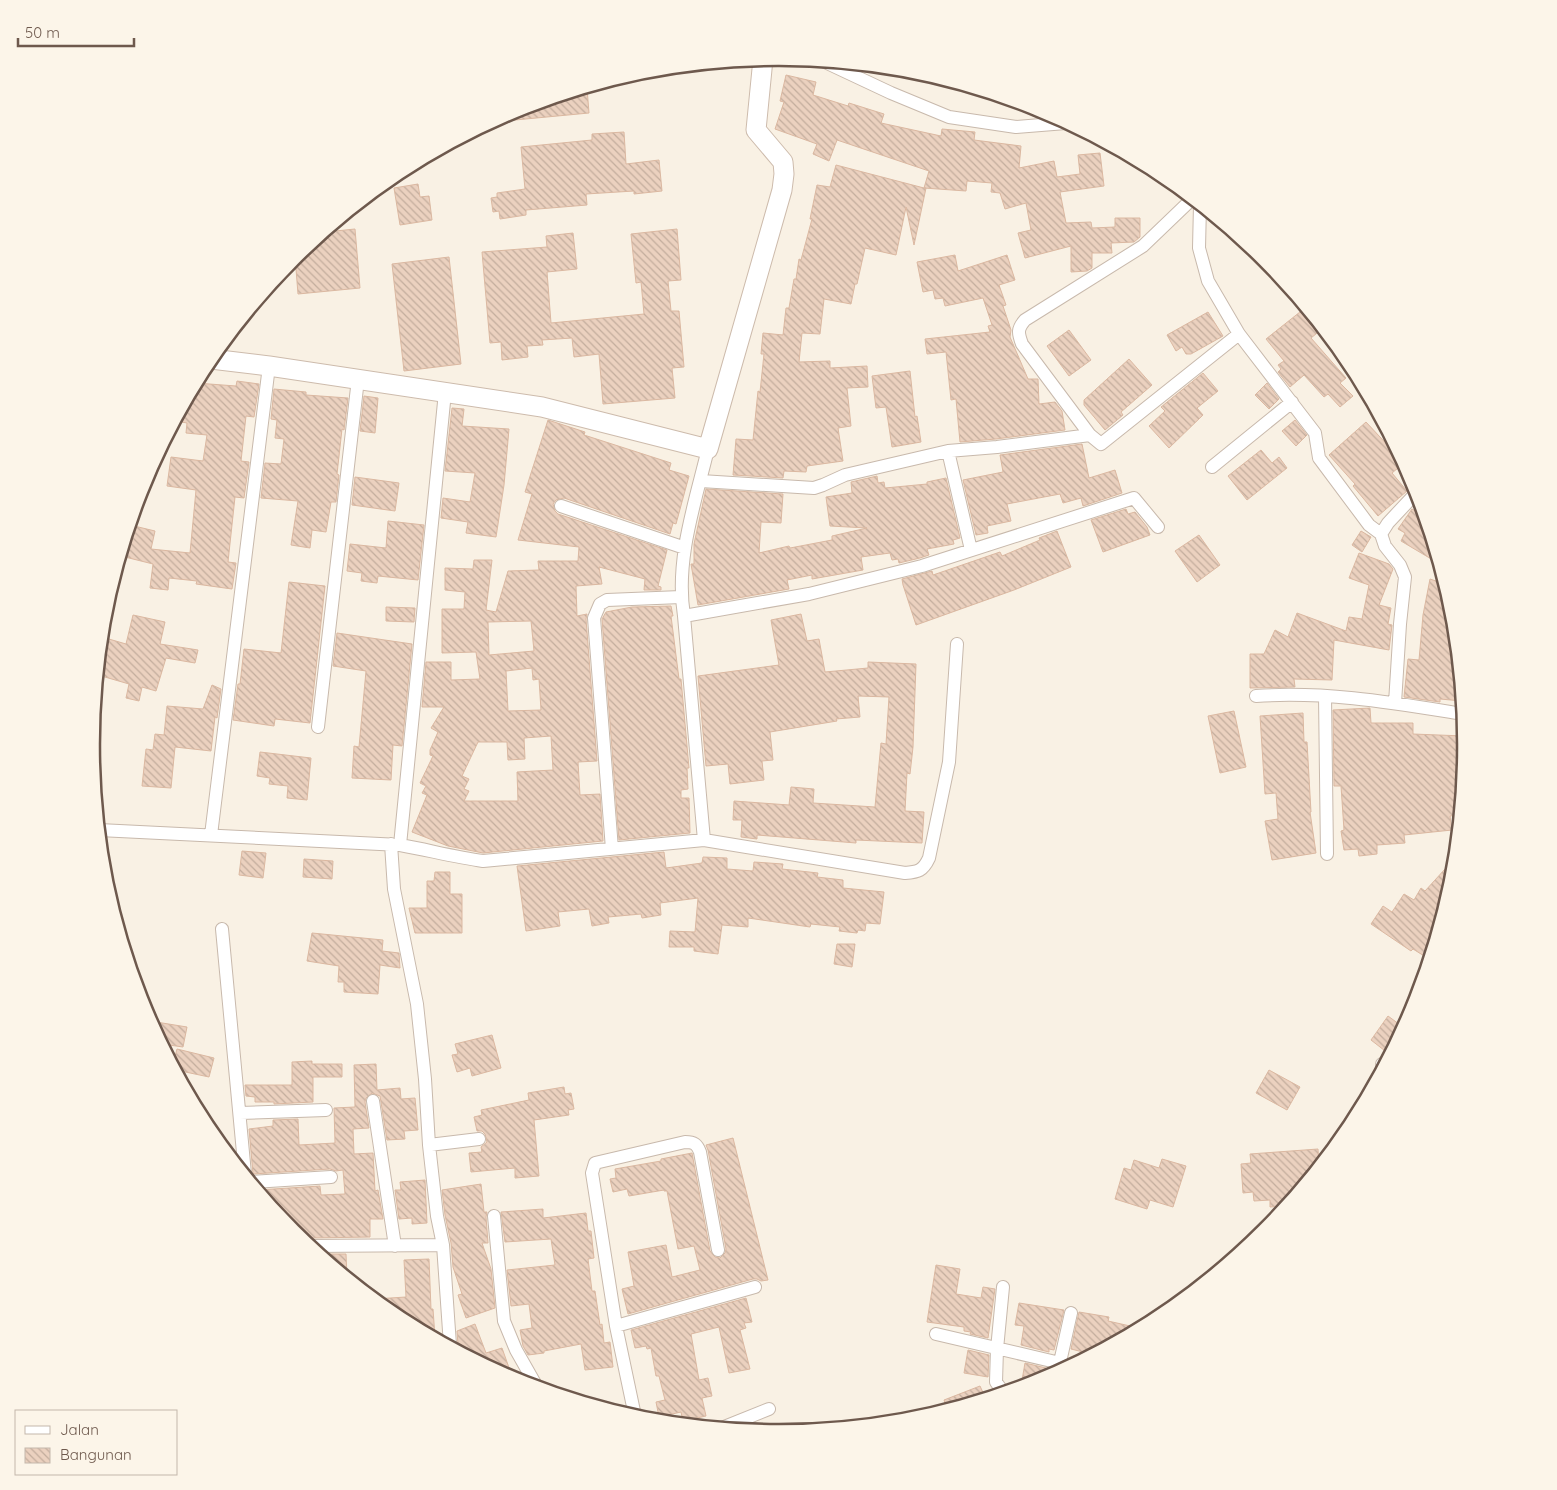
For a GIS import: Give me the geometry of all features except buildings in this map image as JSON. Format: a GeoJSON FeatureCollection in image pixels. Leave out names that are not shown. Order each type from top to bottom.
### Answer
{"type":"FeatureCollection","features":[{"type":"Feature","properties":{"kind":"street"},"geometry":{"type":"LineString","coordinates":[[704,840],[681,597],[685,548],[708,448],[782,190],[783,162],[756,130],[762,67]]}},
{"type":"Feature","properties":{"kind":"street"},"geometry":{"type":"LineString","coordinates":[[841,70],[949,117],[1016,128],[1052,124]]}},
{"type":"Feature","properties":{"kind":"street"},"geometry":{"type":"LineString","coordinates":[[1187,204],[1143,246],[1025,320],[1019,326],[1018,335],[1022,344],[1090,435],[1101,444],[1240,334]]}},
{"type":"Feature","properties":{"kind":"street"},"geometry":{"type":"LineString","coordinates":[[1200,213],[1199,248],[1208,281],[1240,334],[1316,433],[1319,458],[1369,525],[1381,534],[1385,546],[1400,565],[1405,577],[1395,703]]}},
{"type":"Feature","properties":{"kind":"street"},"geometry":{"type":"LineString","coordinates":[[220,360],[542,407],[708,448]]}},
{"type":"Feature","properties":{"kind":"street"},"geometry":{"type":"LineString","coordinates":[[211,835],[269,366]]}},
{"type":"Feature","properties":{"kind":"street"},"geometry":{"type":"LineString","coordinates":[[318,727],[358,379]]}},
{"type":"Feature","properties":{"kind":"street"},"geometry":{"type":"LineString","coordinates":[[445,392],[395,844],[394,889],[418,1004],[449,1339]]}},
{"type":"Feature","properties":{"kind":"street"},"geometry":{"type":"LineString","coordinates":[[1212,467],[1292,402]]}},
{"type":"Feature","properties":{"kind":"street"},"geometry":{"type":"LineString","coordinates":[[700,481],[814,488],[844,475],[948,451],[997,447],[1090,435]]}},
{"type":"Feature","properties":{"kind":"street"},"geometry":{"type":"LineString","coordinates":[[948,451],[971,550]]}},
{"type":"Feature","properties":{"kind":"street"},"geometry":{"type":"LineString","coordinates":[[684,616],[809,594],[922,566],[1134,498],[1158,527]]}},
{"type":"Feature","properties":{"kind":"street"},"geometry":{"type":"LineString","coordinates":[[1381,534],[1411,499]]}},
{"type":"Feature","properties":{"kind":"street"},"geometry":{"type":"LineString","coordinates":[[561,506],[685,548]]}},
{"type":"Feature","properties":{"kind":"street"},"geometry":{"type":"LineString","coordinates":[[612,849],[594,618],[600,604],[607,600],[681,597]]}},
{"type":"Feature","properties":{"kind":"street"},"geometry":{"type":"LineString","coordinates":[[106,830],[395,844],[456,857],[483,860],[704,840],[905,873],[915,872],[925,867],[928,858],[949,762],[956,644]]}},
{"type":"Feature","properties":{"kind":"street"},"geometry":{"type":"LineString","coordinates":[[1256,696],[1285,694],[1325,696],[1395,703],[1456,713]]}},
{"type":"Feature","properties":{"kind":"street"},"geometry":{"type":"LineString","coordinates":[[1325,696],[1327,854]]}},
{"type":"Feature","properties":{"kind":"street"},"geometry":{"type":"LineString","coordinates":[[222,929],[244,1163]]}},
{"type":"Feature","properties":{"kind":"street"},"geometry":{"type":"LineString","coordinates":[[373,1101],[396,1246]]}},
{"type":"Feature","properties":{"kind":"street"},"geometry":{"type":"LineString","coordinates":[[240,1113],[326,1110]]}},
{"type":"Feature","properties":{"kind":"street"},"geometry":{"type":"LineString","coordinates":[[430,1145],[479,1140]]}},
{"type":"Feature","properties":{"kind":"street"},"geometry":{"type":"LineString","coordinates":[[633,1408],[616,1326],[592,1173],[594,1163],[685,1142],[697,1145],[700,1152],[718,1250]]}},
{"type":"Feature","properties":{"kind":"street"},"geometry":{"type":"LineString","coordinates":[[259,1182],[332,1177]]}},
{"type":"Feature","properties":{"kind":"street"},"geometry":{"type":"LineString","coordinates":[[494,1216],[504,1320],[516,1350],[531,1377]]}},
{"type":"Feature","properties":{"kind":"street"},"geometry":{"type":"LineString","coordinates":[[321,1246],[442,1245]]}},
{"type":"Feature","properties":{"kind":"street"},"geometry":{"type":"LineString","coordinates":[[616,1326],[755,1287]]}},
{"type":"Feature","properties":{"kind":"street"},"geometry":{"type":"LineString","coordinates":[[999,1387],[996,1382],[997,1348],[1003,1287]]}},
{"type":"Feature","properties":{"kind":"street"},"geometry":{"type":"LineString","coordinates":[[1060,1362],[1071,1313]]}},
{"type":"Feature","properties":{"kind":"street"},"geometry":{"type":"LineString","coordinates":[[936,1334],[997,1348],[1053,1365]]}},
{"type":"Feature","properties":{"kind":"street"},"geometry":{"type":"LineString","coordinates":[[736,1422],[769,1409]]}}]}
